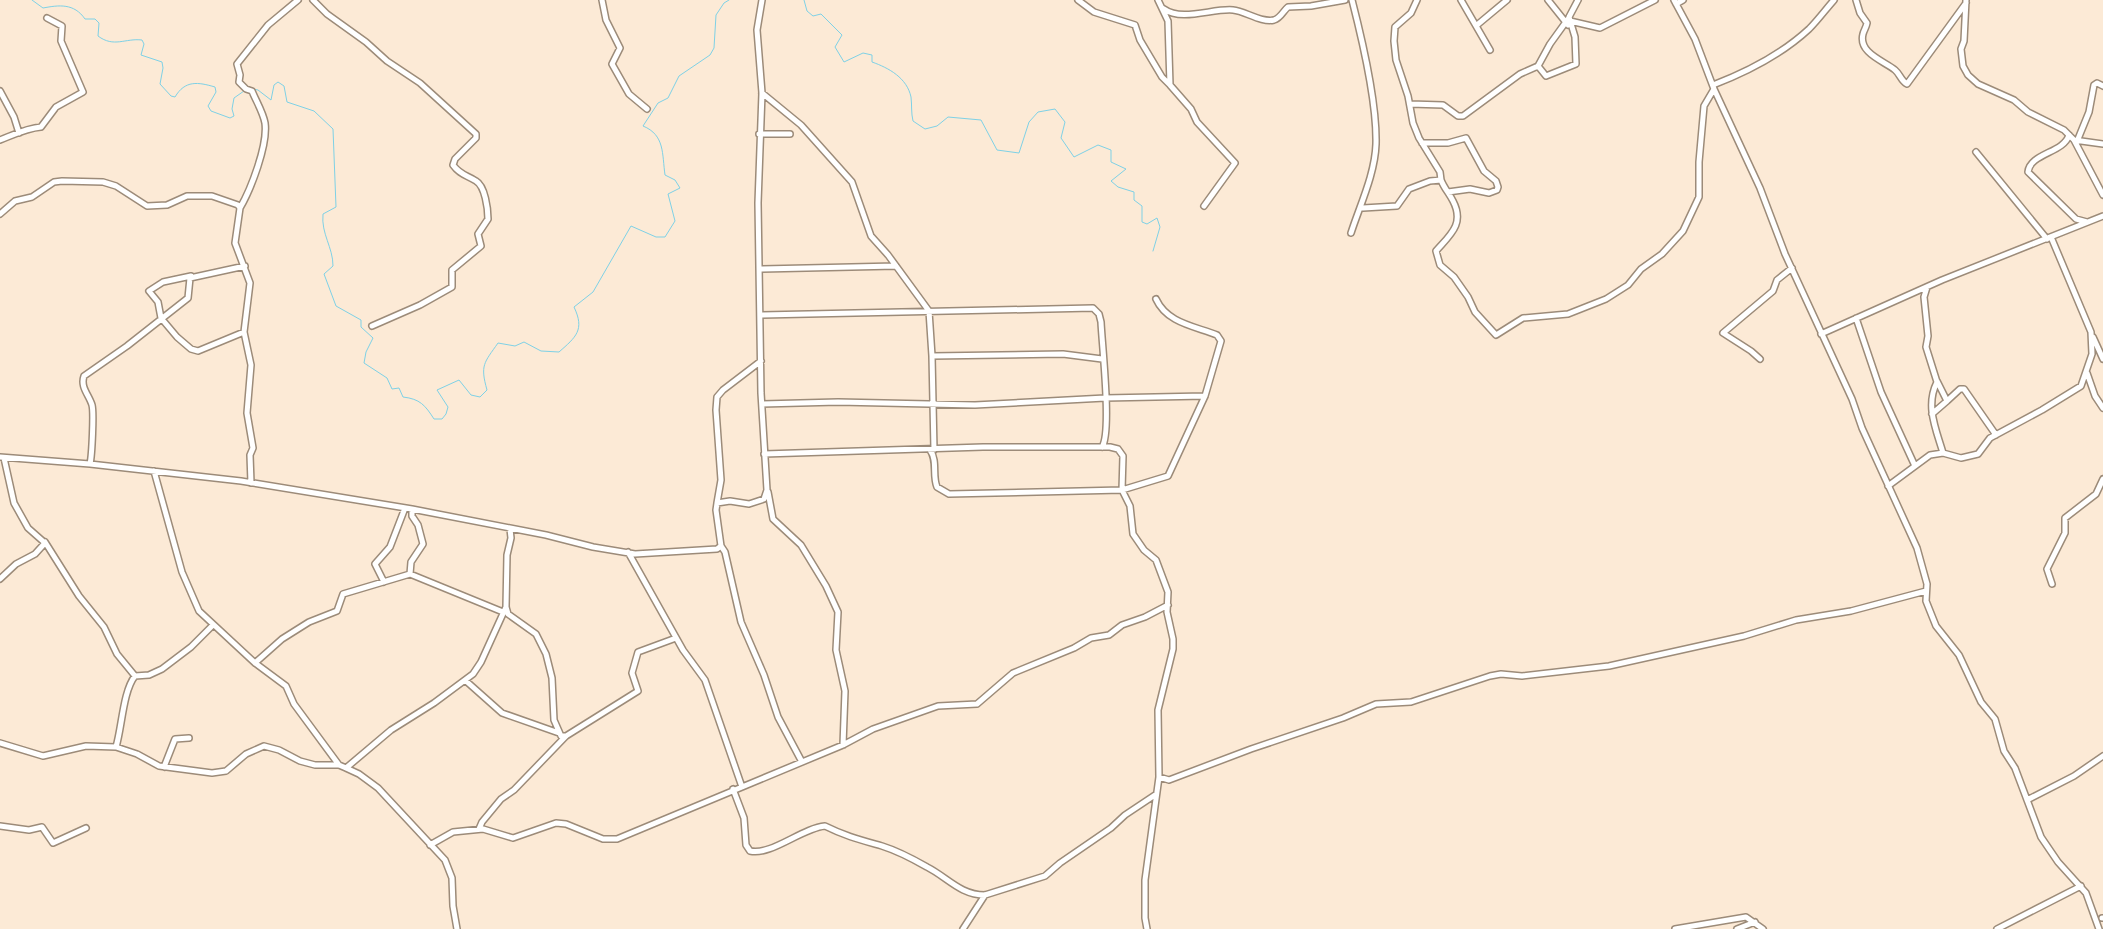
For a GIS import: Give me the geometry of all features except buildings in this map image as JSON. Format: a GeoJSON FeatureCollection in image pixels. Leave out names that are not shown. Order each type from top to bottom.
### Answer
{"type":"FeatureCollection","features":[{"type":"Feature","properties":{"kind":"street"},"geometry":{"type":"LineString","coordinates":[[251,483],[250,456],[253,448],[247,413],[251,365],[244,332],[250,283],[235,244],[240,208],[259,158],[265,132],[264,122],[252,91],[246,89],[239,82],[240,75],[237,64],[268,25],[298,0]]}},
{"type":"Feature","properties":{"kind":"street"},"geometry":{"type":"LineString","coordinates":[[314,0],[327,14],[366,42],[387,61],[420,83],[476,134],[476,138],[455,160],[453,165],[463,176],[478,182],[483,190],[488,219],[478,234],[481,246],[452,270],[452,287],[420,305],[372,326]]}},
{"type":"Feature","properties":{"kind":"street"},"geometry":{"type":"LineString","coordinates":[[602,0],[606,20],[620,48],[612,64],[629,94],[647,109]]}},
{"type":"Feature","properties":{"kind":"street"},"geometry":{"type":"LineString","coordinates":[[762,0],[756,30],[762,93],[759,134],[761,361],[767,490],[773,519],[801,545],[826,586],[838,612],[836,650],[845,692],[843,745]]}},
{"type":"Feature","properties":{"kind":"street"},"geometry":{"type":"LineString","coordinates":[[1078,0],[1094,12],[1135,25],[1143,45],[1162,77],[1191,109],[1197,122],[1235,163],[1204,206]]}},
{"type":"Feature","properties":{"kind":"street"},"geometry":{"type":"LineString","coordinates":[[1158,0],[1168,21],[1170,32],[1168,60],[1170,85]]}},
{"type":"Feature","properties":{"kind":"street"},"geometry":{"type":"LineString","coordinates":[[1162,7],[1172,13],[1232,10],[1252,18],[1273,20],[1279,18],[1290,6],[1311,6],[1345,0]]}},
{"type":"Feature","properties":{"kind":"street"},"geometry":{"type":"LineString","coordinates":[[1350,233],[1373,164],[1376,144],[1371,94],[1352,0]]}},
{"type":"Feature","properties":{"kind":"street"},"geometry":{"type":"LineString","coordinates":[[1417,0],[1413,10],[1398,23],[1393,31],[1396,60],[1410,104],[1415,130],[1440,172],[1441,180],[1455,207],[1457,225],[1452,234],[1436,251],[1436,258],[1441,267],[1454,277],[1468,297],[1475,312],[1496,335],[1523,318],[1560,316],[1586,308],[1625,289],[1646,264],[1662,254],[1683,231],[1699,197],[1699,162],[1704,106],[1714,87],[1751,68],[1788,45],[1809,29],[1834,0]]}},
{"type":"Feature","properties":{"kind":"street"},"geometry":{"type":"LineString","coordinates":[[1461,0],[1490,50]]}},
{"type":"Feature","properties":{"kind":"street"},"geometry":{"type":"LineString","coordinates":[[1477,25],[1506,0]]}},
{"type":"Feature","properties":{"kind":"street"},"geometry":{"type":"LineString","coordinates":[[1538,66],[1546,76],[1577,63],[1572,30],[1568,21],[1548,0]]}},
{"type":"Feature","properties":{"kind":"street"},"geometry":{"type":"LineString","coordinates":[[1410,104],[1443,105],[1458,116],[1463,116],[1520,74],[1538,66],[1550,44],[1568,21],[1578,0]]}},
{"type":"Feature","properties":{"kind":"street"},"geometry":{"type":"LineString","coordinates":[[1568,21],[1600,28],[1655,0]]}},
{"type":"Feature","properties":{"kind":"street"},"geometry":{"type":"LineString","coordinates":[[1683,0],[1675,2],[1694,39],[1760,188],[1792,268],[1852,399],[1862,428],[1917,548],[1927,584],[1928,607],[1939,631],[1959,655],[1981,702],[1995,719],[2004,751],[2016,768],[2041,837],[2050,852],[2081,886],[2089,898],[2101,919],[2099,929]]}},
{"type":"Feature","properties":{"kind":"street"},"geometry":{"type":"LineString","coordinates":[[1856,0],[1860,14],[1867,23],[1862,36],[1866,49],[1871,55],[1894,69],[1904,82],[1908,84],[1966,2]]}},
{"type":"Feature","properties":{"kind":"street"},"geometry":{"type":"LineString","coordinates":[[1966,2],[1964,41],[1961,49],[1963,66],[1968,75],[1978,84],[2007,96],[2028,112],[2047,120],[2076,140],[2103,144]]}},
{"type":"Feature","properties":{"kind":"street"},"geometry":{"type":"LineString","coordinates":[[0,140],[31,128],[41,128],[56,107],[83,92],[61,41],[62,26],[47,18]]}},
{"type":"Feature","properties":{"kind":"street"},"geometry":{"type":"LineString","coordinates":[[2076,140],[2089,112],[2094,85],[2097,83],[2103,86]]}},
{"type":"Feature","properties":{"kind":"street"},"geometry":{"type":"LineString","coordinates":[[0,92],[14,117],[19,133]]}},
{"type":"Feature","properties":{"kind":"street"},"geometry":{"type":"LineString","coordinates":[[762,93],[801,125],[852,182],[871,236],[929,311],[932,356],[932,450],[935,460],[936,484],[944,493],[1021,494],[1122,490],[1165,478],[1171,473],[1205,396],[1221,339],[1217,335],[1170,318],[1161,310],[1156,299]]}},
{"type":"Feature","properties":{"kind":"street"},"geometry":{"type":"LineString","coordinates":[[759,134],[790,134]]}},
{"type":"Feature","properties":{"kind":"street"},"geometry":{"type":"LineString","coordinates":[[2069,135],[2062,146],[2031,165],[2028,172],[2076,219],[2087,222]]}},
{"type":"Feature","properties":{"kind":"street"},"geometry":{"type":"LineString","coordinates":[[1422,143],[1448,143],[1466,138],[1484,171],[1496,181],[1498,187],[1489,193],[1470,189],[1448,192]]}},
{"type":"Feature","properties":{"kind":"street"},"geometry":{"type":"LineString","coordinates":[[2076,140],[2103,195]]}},
{"type":"Feature","properties":{"kind":"street"},"geometry":{"type":"LineString","coordinates":[[1976,152],[2049,238],[2070,286],[2089,322],[2092,335],[2103,359]]}},
{"type":"Feature","properties":{"kind":"street"},"geometry":{"type":"LineString","coordinates":[[1363,208],[1398,206],[1409,189],[1430,181],[1441,180]]}},
{"type":"Feature","properties":{"kind":"street"},"geometry":{"type":"LineString","coordinates":[[0,214],[16,201],[32,197],[54,182],[62,181],[103,182],[116,186],[147,206],[167,205],[187,196],[212,196],[236,203],[240,208]]}},
{"type":"Feature","properties":{"kind":"street"},"geometry":{"type":"LineString","coordinates":[[1822,334],[1927,287],[2103,216]]}},
{"type":"Feature","properties":{"kind":"street"},"geometry":{"type":"LineString","coordinates":[[244,332],[194,350],[177,337],[161,318],[158,302],[149,292],[162,282],[245,266]]}},
{"type":"Feature","properties":{"kind":"street"},"geometry":{"type":"LineString","coordinates":[[760,269],[896,266]]}},
{"type":"Feature","properties":{"kind":"street"},"geometry":{"type":"LineString","coordinates":[[1760,359],[1740,342],[1723,333],[1773,291],[1777,280],[1792,268]]}},
{"type":"Feature","properties":{"kind":"street"},"geometry":{"type":"LineString","coordinates":[[90,464],[93,411],[85,390],[84,376],[127,346],[188,298],[189,279],[192,276]]}},
{"type":"Feature","properties":{"kind":"street"},"geometry":{"type":"LineString","coordinates":[[1927,287],[1924,297],[1928,336],[1926,347],[1936,380],[1947,401]]}},
{"type":"Feature","properties":{"kind":"street"},"geometry":{"type":"LineString","coordinates":[[762,315],[1093,308],[1101,318],[1105,398],[1105,436],[1102,447]]}},
{"type":"Feature","properties":{"kind":"street"},"geometry":{"type":"LineString","coordinates":[[1856,318],[1881,392],[1915,466]]}},
{"type":"Feature","properties":{"kind":"street"},"geometry":{"type":"LineString","coordinates":[[1888,486],[1930,455],[1943,453],[1962,458],[1972,456],[1981,451],[1988,440],[2077,390],[2087,373],[2092,354],[2092,335]]}},
{"type":"Feature","properties":{"kind":"street"},"geometry":{"type":"LineString","coordinates":[[932,356],[1063,354],[1102,359]]}},
{"type":"Feature","properties":{"kind":"street"},"geometry":{"type":"LineString","coordinates":[[761,361],[723,390],[717,398],[716,410],[721,480],[716,510],[721,546],[725,552],[744,630],[764,675],[778,717],[802,762]]}},
{"type":"Feature","properties":{"kind":"street"},"geometry":{"type":"LineString","coordinates":[[2087,373],[2095,396],[2103,408]]}},
{"type":"Feature","properties":{"kind":"street"},"geometry":{"type":"LineString","coordinates":[[1936,380],[1930,407],[1943,453]]}},
{"type":"Feature","properties":{"kind":"street"},"geometry":{"type":"LineString","coordinates":[[1932,414],[1960,389],[1964,389],[1996,435]]}},
{"type":"Feature","properties":{"kind":"street"},"geometry":{"type":"LineString","coordinates":[[762,404],[838,402],[975,405],[1105,398],[1205,396]]}},
{"type":"Feature","properties":{"kind":"street"},"geometry":{"type":"LineString","coordinates":[[764,454],[983,447],[1116,447],[1123,456],[1122,490],[1130,506],[1133,534],[1144,550],[1156,560],[1168,592],[1173,649],[1158,710],[1158,777],[1145,880],[1145,918],[1147,929]]}},
{"type":"Feature","properties":{"kind":"street"},"geometry":{"type":"LineString","coordinates":[[135,676],[117,654],[104,627],[80,596],[45,542],[28,528],[14,503],[2,458],[90,464],[251,483],[412,509],[594,548],[666,554],[712,550],[721,546]]}},
{"type":"Feature","properties":{"kind":"street"},"geometry":{"type":"LineString","coordinates":[[154,471],[182,572],[196,607],[254,663],[286,686],[294,704],[339,765]]}},
{"type":"Feature","properties":{"kind":"street"},"geometry":{"type":"LineString","coordinates":[[2052,584],[2047,569],[2065,533],[2065,518],[2096,494],[2103,479]]}},
{"type":"Feature","properties":{"kind":"street"},"geometry":{"type":"LineString","coordinates":[[717,503],[758,502],[766,497],[767,490]]}},
{"type":"Feature","properties":{"kind":"street"},"geometry":{"type":"LineString","coordinates":[[384,582],[375,564],[390,547],[405,508]]}},
{"type":"Feature","properties":{"kind":"street"},"geometry":{"type":"LineString","coordinates":[[410,574],[411,562],[422,544],[418,525],[412,516],[412,509]]}},
{"type":"Feature","properties":{"kind":"street"},"geometry":{"type":"LineString","coordinates":[[346,768],[402,722],[466,681],[481,662],[504,609],[506,555],[511,538],[510,529]]}},
{"type":"Feature","properties":{"kind":"street"},"geometry":{"type":"LineString","coordinates":[[0,579],[16,564],[35,554],[42,548],[45,542]]}},
{"type":"Feature","properties":{"kind":"street"},"geometry":{"type":"LineString","coordinates":[[628,552],[676,638],[705,680],[742,787]]}},
{"type":"Feature","properties":{"kind":"street"},"geometry":{"type":"LineString","coordinates":[[254,663],[282,639],[309,622],[337,611],[344,594],[410,574],[504,609],[536,634],[546,654],[552,678],[554,720],[559,734]]}},
{"type":"Feature","properties":{"kind":"street"},"geometry":{"type":"LineString","coordinates":[[733,789],[744,818],[746,845],[750,851],[759,851],[786,842],[796,835],[825,826],[850,838],[884,846],[906,855],[952,885],[976,895],[985,895],[1045,876],[1060,863],[1111,828],[1124,815],[1156,792],[1166,781],[1260,745],[1343,718],[1376,704],[1411,702],[1501,674],[1522,676],[1609,666],[1744,636],[1796,620],[1851,611],[1926,591]]}},
{"type":"Feature","properties":{"kind":"street"},"geometry":{"type":"LineString","coordinates":[[430,844],[454,832],[479,829],[513,838],[556,824],[566,824],[603,839],[617,839],[733,789],[843,745],[873,730],[938,706],[977,704],[1013,673],[1074,648],[1091,638],[1109,635],[1122,625],[1146,617],[1168,605]]}},
{"type":"Feature","properties":{"kind":"street"},"geometry":{"type":"LineString","coordinates":[[135,676],[149,675],[162,669],[191,647],[213,625]]}},
{"type":"Feature","properties":{"kind":"street"},"geometry":{"type":"LineString","coordinates":[[479,829],[482,822],[501,799],[514,790],[566,736],[638,691],[632,673],[638,652],[676,638]]}},
{"type":"Feature","properties":{"kind":"street"},"geometry":{"type":"LineString","coordinates":[[116,747],[129,686],[135,676]]}},
{"type":"Feature","properties":{"kind":"street"},"geometry":{"type":"LineString","coordinates":[[466,681],[502,714],[566,736]]}},
{"type":"Feature","properties":{"kind":"street"},"geometry":{"type":"LineString","coordinates":[[164,767],[175,739],[189,738]]}},
{"type":"Feature","properties":{"kind":"street"},"geometry":{"type":"LineString","coordinates":[[0,743],[43,756],[86,746],[116,747],[137,754],[164,767],[220,772],[226,771],[253,749],[264,746],[315,766],[339,765],[360,774],[378,788],[445,860],[451,870],[457,929]]}},
{"type":"Feature","properties":{"kind":"street"},"geometry":{"type":"LineString","coordinates":[[2027,800],[2074,776],[2103,756]]}},
{"type":"Feature","properties":{"kind":"street"},"geometry":{"type":"LineString","coordinates":[[1158,777],[1166,781]]}},
{"type":"Feature","properties":{"kind":"street"},"geometry":{"type":"LineString","coordinates":[[0,826],[30,830],[42,827],[53,843],[86,828]]}},
{"type":"Feature","properties":{"kind":"street"},"geometry":{"type":"LineString","coordinates":[[1996,929],[2081,886]]}},
{"type":"Feature","properties":{"kind":"street"},"geometry":{"type":"LineString","coordinates":[[976,895],[979,903]]}},
{"type":"Feature","properties":{"kind":"street"},"geometry":{"type":"LineString","coordinates":[[963,929],[985,895]]}},
{"type":"Feature","properties":{"kind":"street"},"geometry":{"type":"LineString","coordinates":[[1675,929],[1742,918],[1755,922],[1763,929]]}},
{"type":"Feature","properties":{"kind":"street"},"geometry":{"type":"LineString","coordinates":[[1736,929],[1755,922]]}},
{"type":"Feature","properties":{"kind":"waterway"},"geometry":{"type":"LineString","coordinates":[[32,0],[43,8],[66,6],[76,10],[85,19],[95,19],[99,23],[98,36],[104,40],[114,42],[142,40],[144,44],[141,55],[162,62],[163,68],[160,84],[171,96],[175,97],[179,91],[192,84],[198,83],[215,87],[216,92],[208,106],[211,111],[230,118],[234,116],[232,109],[234,98],[244,91]]}},
{"type":"Feature","properties":{"kind":"waterway"},"geometry":{"type":"LineString","coordinates":[[248,88],[258,90],[271,100],[274,85],[278,82],[284,86],[287,102],[314,111],[333,129],[336,207],[323,214],[323,221],[333,266],[324,274],[336,306],[361,320],[361,327],[373,338],[366,352],[364,363],[387,378],[392,389],[399,388],[403,397],[422,403],[434,419],[442,419],[448,407],[437,390],[459,380],[471,395],[480,397],[487,390],[484,375],[485,365],[489,355],[498,343],[515,346],[524,342],[541,351],[559,352],[570,342],[579,327],[574,307],[593,292],[631,226],[656,237],[665,237],[675,221],[668,194],[680,188],[675,180],[665,175],[663,153],[659,140],[655,134],[643,126],[658,103],[668,98],[679,76],[710,55],[714,48],[716,15],[724,3],[729,0]]}},
{"type":"Feature","properties":{"kind":"waterway"},"geometry":{"type":"LineString","coordinates":[[804,0],[807,11],[813,16],[821,14],[842,35],[835,47],[844,62],[863,53],[872,55],[872,62],[885,67],[906,84],[911,97],[913,121],[925,129],[937,126],[948,117],[981,120],[997,150],[1019,153],[1029,122],[1038,112],[1055,109],[1065,122],[1061,138],[1074,157],[1098,145],[1111,150],[1111,162],[1126,169],[1111,181],[1118,187],[1134,192],[1134,200],[1142,206],[1142,222],[1147,224],[1157,218],[1160,227],[1153,251]]}}]}
